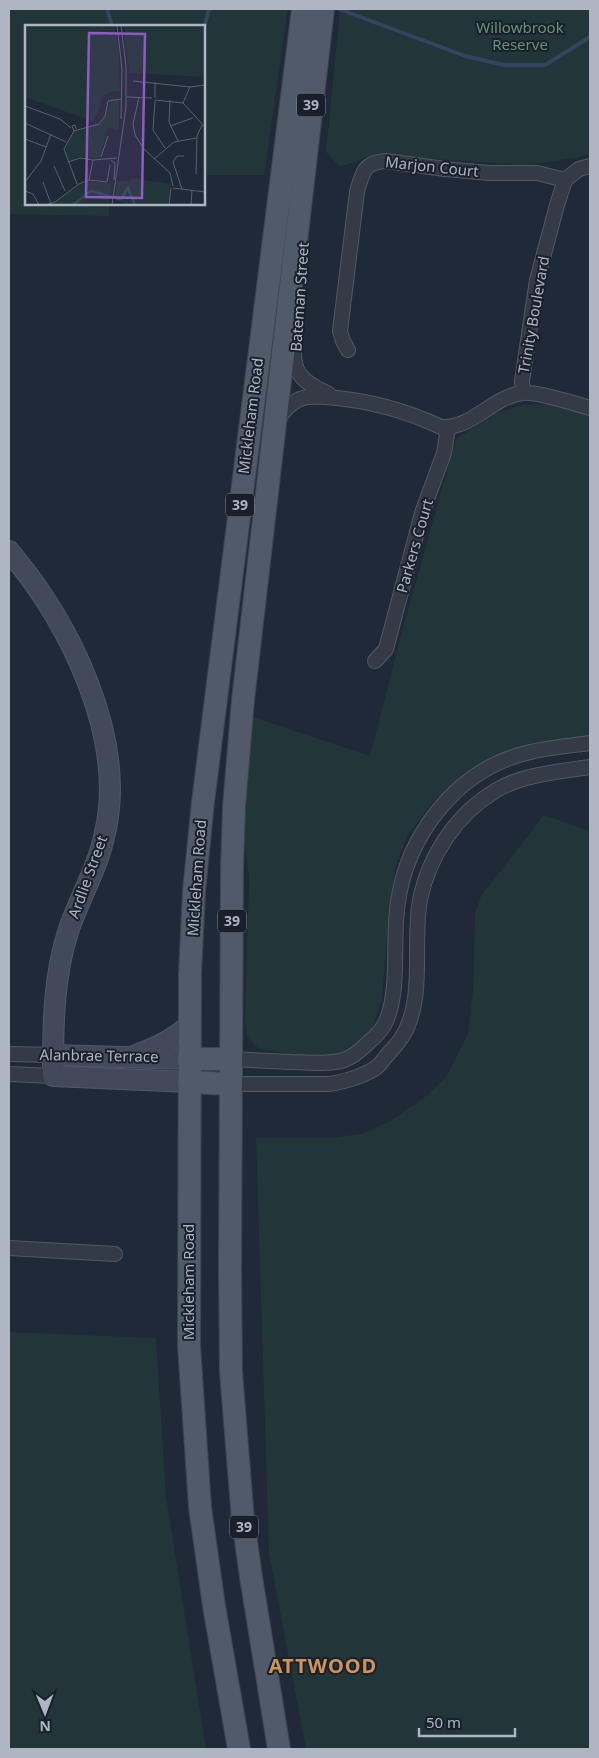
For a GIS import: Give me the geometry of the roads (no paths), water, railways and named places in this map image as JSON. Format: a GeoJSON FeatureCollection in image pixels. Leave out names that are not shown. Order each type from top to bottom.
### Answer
{"type":"FeatureCollection","features":[{"type":"Feature","properties":{"kind":"main road","name":"Mickleham Road"},"geometry":{"type":"LineString","coordinates":[[279,1749],[243,1520],[235,1435],[231,1372],[230,1302],[230,1084],[234,806],[243,700],[303,171],[310,37],[304,9]]}},
{"type":"Feature","properties":{"kind":"main road","name":"Mickleham Road"},"geometry":{"type":"LineString","coordinates":[[238,1749],[205,1547],[192,1404],[189,1346],[190,974],[194,892],[203,802],[310,37],[322,9]]}},
{"type":"Feature","properties":{"kind":"main road"},"geometry":{"type":"LineString","coordinates":[[189,1059],[231,1059]]}},
{"type":"Feature","properties":{"kind":"main road"},"geometry":{"type":"LineString","coordinates":[[189,1082],[230,1084]]}},
{"type":"Feature","properties":{"kind":"street","name":"Marjon Court"},"geometry":{"type":"LineString","coordinates":[[348,350],[342,341],[340,332],[357,192],[364,170],[370,165],[377,161],[386,161],[488,173],[537,173],[565,180]]}},
{"type":"Feature","properties":{"kind":"street"},"geometry":{"type":"LineString","coordinates":[[565,180],[579,169],[590,166]]}},
{"type":"Feature","properties":{"kind":"street","name":"Bateman Street"},"geometry":{"type":"LineString","coordinates":[[303,171],[305,240],[294,344],[296,364],[300,377],[306,382],[338,398]]}},
{"type":"Feature","properties":{"kind":"street","name":"Trinity Boulevard"},"geometry":{"type":"LineString","coordinates":[[523,392],[522,381],[537,280],[565,180]]}},
{"type":"Feature","properties":{"kind":"street"},"geometry":{"type":"LineString","coordinates":[[448,428],[463,424],[495,402],[523,392],[590,408]]}},
{"type":"Feature","properties":{"kind":"street","name":"Bateman Street"},"geometry":{"type":"LineString","coordinates":[[275,423],[288,408],[300,399],[312,397],[338,398],[397,409],[448,428]]}},
{"type":"Feature","properties":{"kind":"street","name":"Parkers Court"},"geometry":{"type":"LineString","coordinates":[[375,661],[386,649],[422,513],[444,453],[448,428]]}},
{"type":"Feature","properties":{"kind":"street","name":"Ardlie Street"},"geometry":{"type":"LineString","coordinates":[[9,552],[34,584],[56,619],[81,668],[100,720],[110,772],[110,795],[105,833],[100,852],[68,931],[61,957],[57,988],[52,1076]]}},
{"type":"Feature","properties":{"kind":"street"},"geometry":{"type":"LineString","coordinates":[[231,1059],[322,1063],[344,1060],[364,1048],[380,1031],[387,1020],[392,1002],[397,903],[404,869],[419,837],[441,806],[472,779],[499,763],[519,755],[557,747],[590,743]]}},
{"type":"Feature","properties":{"kind":"street"},"geometry":{"type":"LineString","coordinates":[[230,1084],[328,1084],[343,1082],[377,1067],[402,1037],[415,1006],[420,900],[429,870],[445,838],[468,811],[496,790],[533,777],[590,767]]}},
{"type":"Feature","properties":{"kind":"street"},"geometry":{"type":"LineString","coordinates":[[130,1057],[179,1035],[190,1024]]}},
{"type":"Feature","properties":{"kind":"street","name":"Alanbrae Terrace"},"geometry":{"type":"LineString","coordinates":[[9,1054],[189,1059]]}},
{"type":"Feature","properties":{"kind":"street","name":"Alanbrae Terrace"},"geometry":{"type":"LineString","coordinates":[[9,1074],[189,1082]]}},
{"type":"Feature","properties":{"kind":"street"},"geometry":{"type":"LineString","coordinates":[[9,1248],[115,1254]]}},
{"type":"Feature","properties":{"kind":"waterway"},"geometry":{"type":"LineString","coordinates":[[107,9],[112,25]]}},
{"type":"Feature","properties":{"kind":"waterway"},"geometry":{"type":"LineString","coordinates":[[205,25],[209,9]]}},
{"type":"Feature","properties":{"kind":"waterway"},"geometry":{"type":"LineString","coordinates":[[339,9],[465,56],[504,65],[545,65],[590,37]]}},
{"type":"Feature","properties":{"kind":"district","name":"ATTWOOD"},"geometry":{"type":"Point","coordinates":[323,1666]}},
{"type":"Feature","properties":{"kind":"park label","name":"Willowbrook Reserve"},"geometry":{"type":"Point","coordinates":[520,36]}}]}
